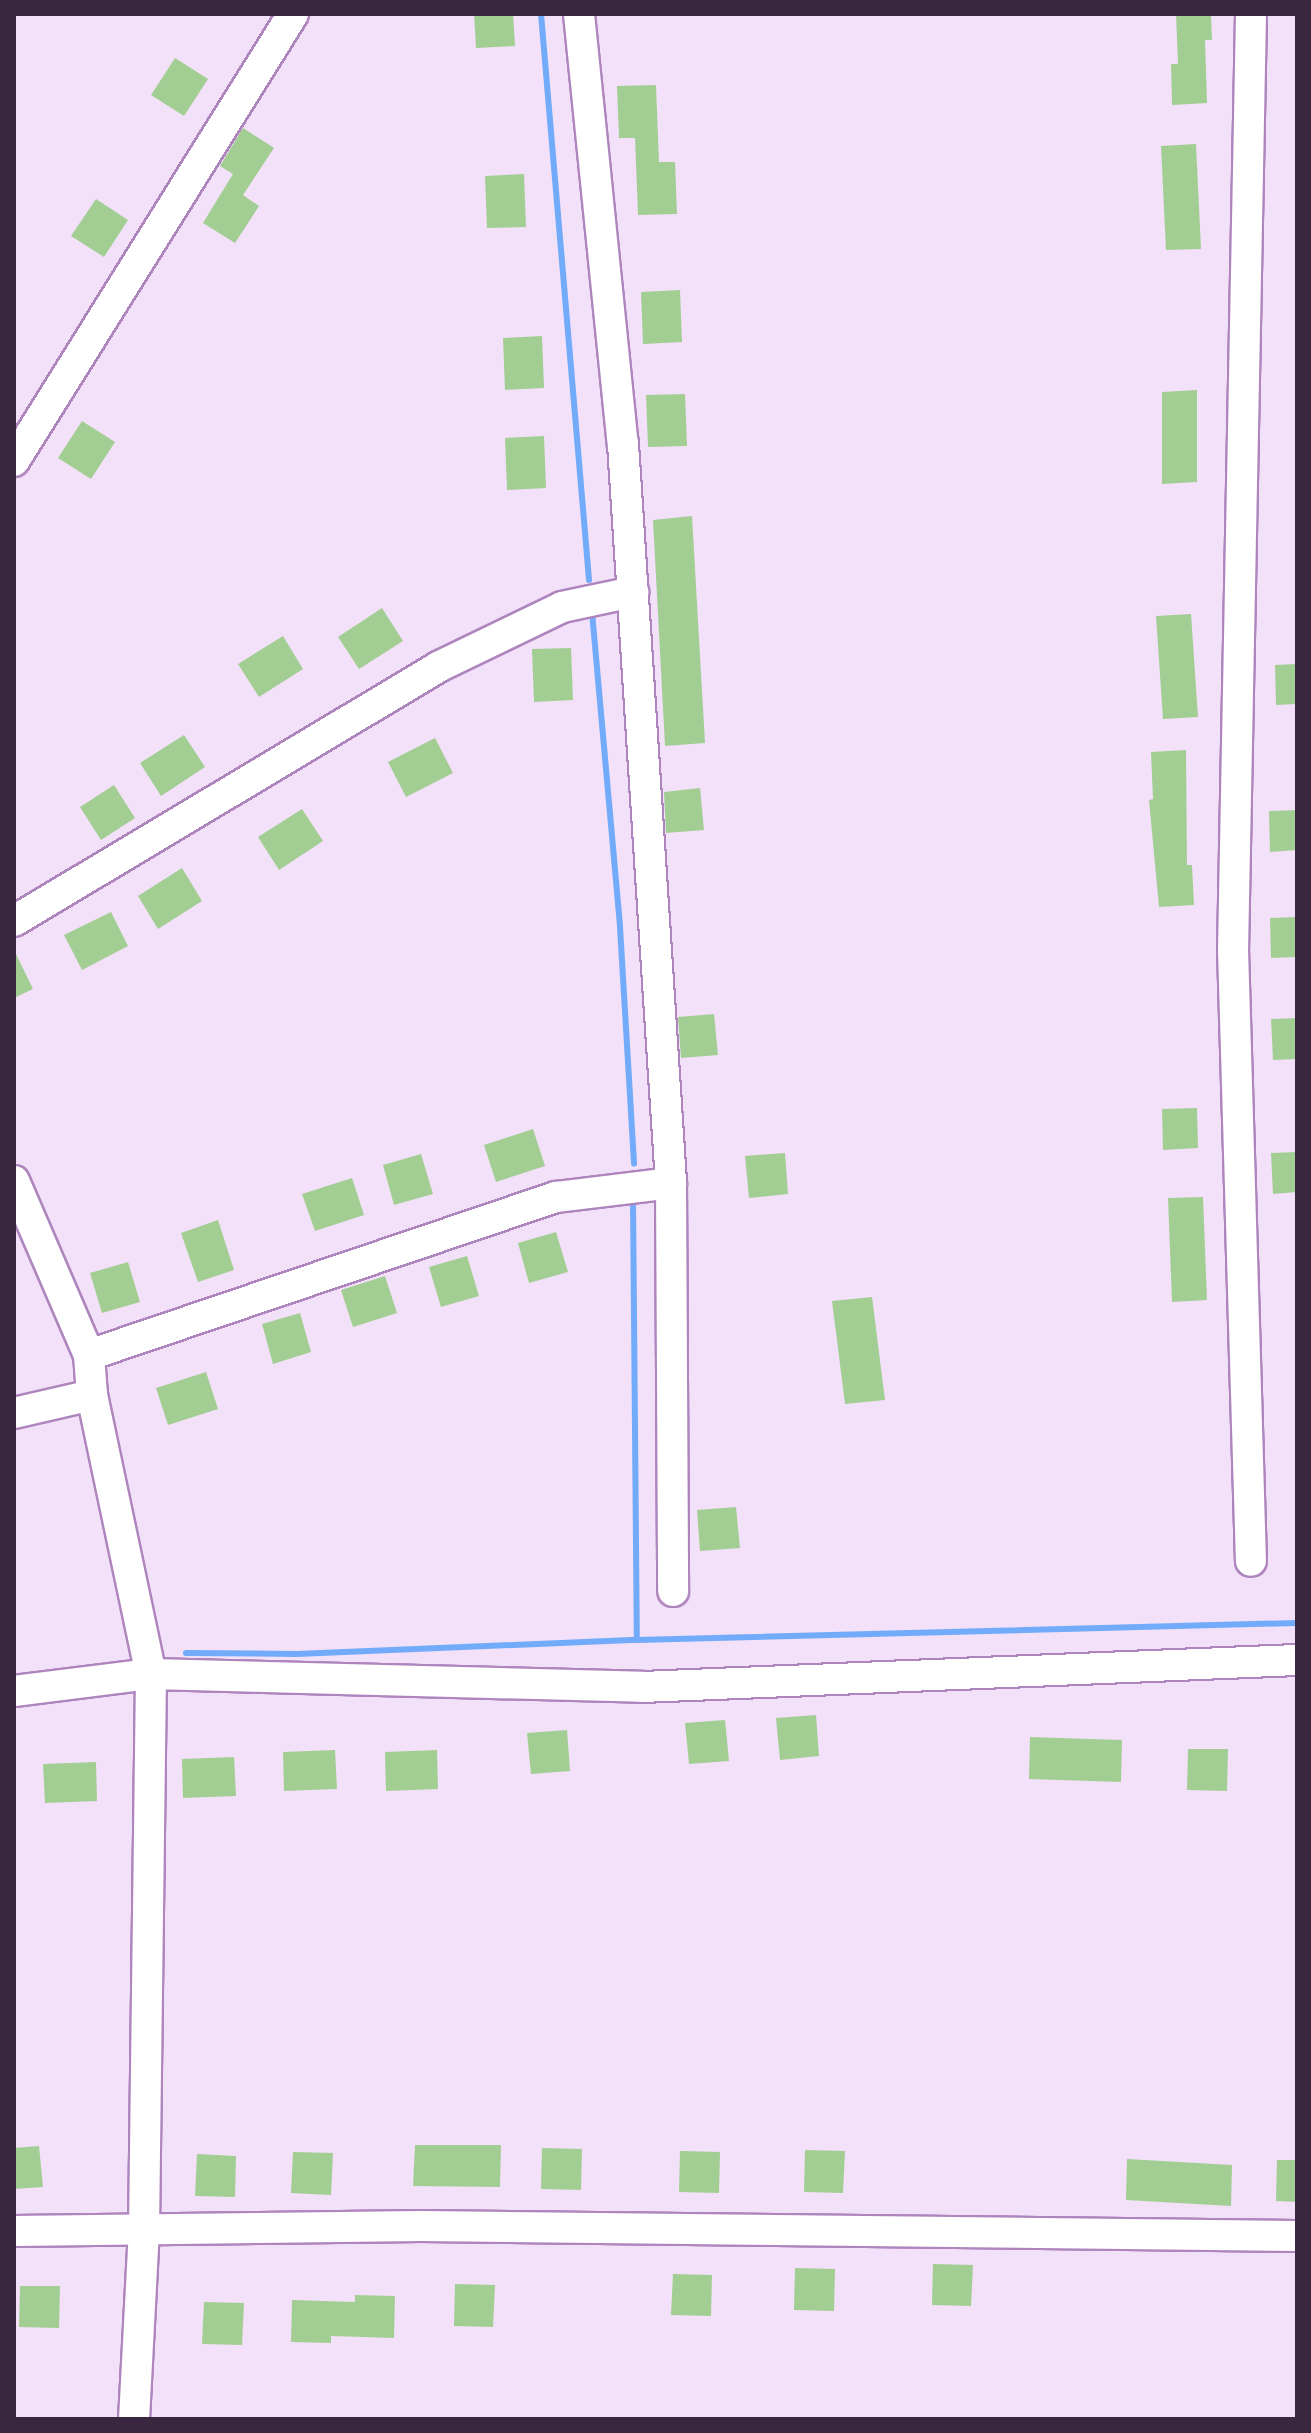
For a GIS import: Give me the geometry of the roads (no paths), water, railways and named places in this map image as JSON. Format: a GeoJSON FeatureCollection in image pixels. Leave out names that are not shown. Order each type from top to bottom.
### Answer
{"type":"FeatureCollection","features":[{"type":"Feature","properties":{"kind":"street"},"geometry":{"type":"LineString","coordinates":[[14,461],[293,14]]}},
{"type":"Feature","properties":{"kind":"street"},"geometry":{"type":"LineString","coordinates":[[579,14],[623,444],[671,1183],[673,1591]]}},
{"type":"Feature","properties":{"kind":"street"},"geometry":{"type":"LineString","coordinates":[[1251,14],[1233,949],[1251,1561]]}},
{"type":"Feature","properties":{"kind":"street"},"geometry":{"type":"LineString","coordinates":[[14,921],[438,667],[562,607],[633,592]]}},
{"type":"Feature","properties":{"kind":"street"},"geometry":{"type":"LineString","coordinates":[[14,1181],[89,1355],[92,1395],[151,1674],[144,2229],[134,2419]]}},
{"type":"Feature","properties":{"kind":"street"},"geometry":{"type":"LineString","coordinates":[[89,1355],[556,1197],[671,1183]]}},
{"type":"Feature","properties":{"kind":"street"},"geometry":{"type":"LineString","coordinates":[[14,1413],[92,1395]]}},
{"type":"Feature","properties":{"kind":"street"},"geometry":{"type":"LineString","coordinates":[[14,1691],[151,1674],[642,1687],[1297,1660]]}},
{"type":"Feature","properties":{"kind":"street"},"geometry":{"type":"LineString","coordinates":[[14,2231],[421,2226],[1297,2236]]}},
{"type":"Feature","properties":{"kind":"waterway"},"geometry":{"type":"LineString","coordinates":[[541,14],[589,580]]}},
{"type":"Feature","properties":{"kind":"waterway"},"geometry":{"type":"LineString","coordinates":[[592,612],[620,927],[634,1164]]}},
{"type":"Feature","properties":{"kind":"waterway"},"geometry":{"type":"LineString","coordinates":[[633,1200],[637,1640]]}},
{"type":"Feature","properties":{"kind":"waterway"},"geometry":{"type":"LineString","coordinates":[[186,1653],[297,1654],[637,1640],[1297,1623]]}}]}
